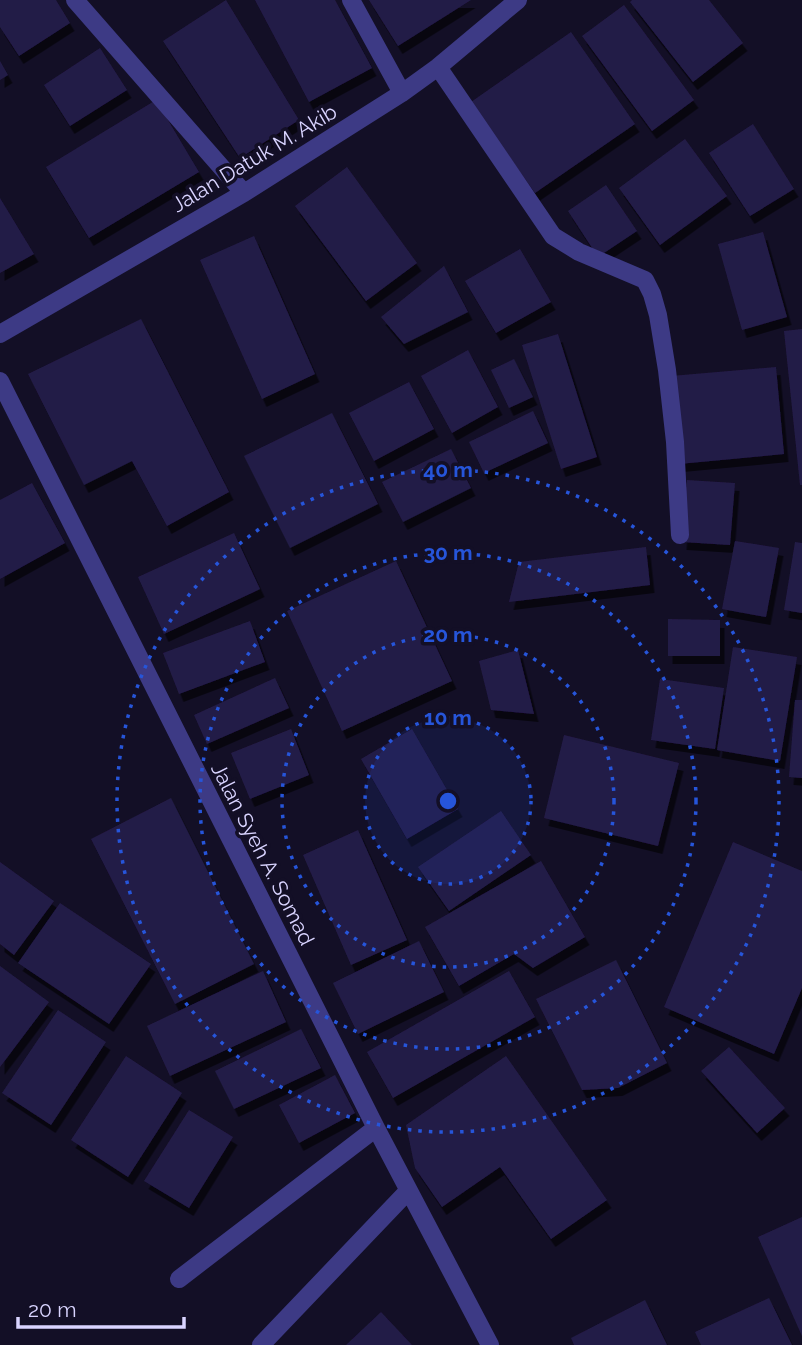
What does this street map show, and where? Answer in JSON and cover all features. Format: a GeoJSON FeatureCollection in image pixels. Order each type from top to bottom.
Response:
{"type":"FeatureCollection","features":[{"type":"Feature","properties":{"kind":"street"},"geometry":{"type":"LineString","coordinates":[[75,0],[244,193]]}},
{"type":"Feature","properties":{"kind":"street"},"geometry":{"type":"LineString","coordinates":[[351,0],[402,93]]}},
{"type":"Feature","properties":{"kind":"street","name":"Jalan Datuk M. Akib"},"geometry":{"type":"LineString","coordinates":[[0,334],[244,193],[402,93],[438,67],[518,0]]}},
{"type":"Feature","properties":{"kind":"street"},"geometry":{"type":"LineString","coordinates":[[438,67],[553,236],[579,252],[645,280],[658,315],[667,370],[675,442],[680,535]]}},
{"type":"Feature","properties":{"kind":"street","name":"Jalan Syeh A. Somad"},"geometry":{"type":"LineString","coordinates":[[0,381],[408,1191],[490,1345]]}},
{"type":"Feature","properties":{"kind":"street"},"geometry":{"type":"LineString","coordinates":[[179,1279],[376,1128]]}},
{"type":"Feature","properties":{"kind":"street"},"geometry":{"type":"LineString","coordinates":[[261,1345],[408,1191]]}},
{"type":"Feature","properties":{"kind":"building"},"geometry":{"type":"Polygon","coordinates":[[[0,0],[56,0],[70,23],[19,56],[0,27],[0,0]]]}},
{"type":"Feature","properties":{"kind":"building"},"geometry":{"type":"Polygon","coordinates":[[[226,0],[299,120],[240,158],[163,41],[226,0]]]}},
{"type":"Feature","properties":{"kind":"building"},"geometry":{"type":"Polygon","coordinates":[[[255,0],[335,0],[372,68],[309,102],[255,0]]]}},
{"type":"Feature","properties":{"kind":"building"},"geometry":{"type":"Polygon","coordinates":[[[369,0],[471,0],[398,46],[369,0]]]}},
{"type":"Feature","properties":{"kind":"building"},"geometry":{"type":"Polygon","coordinates":[[[709,0],[743,43],[693,82],[630,2],[709,0]]]}},
{"type":"Feature","properties":{"kind":"building"},"geometry":{"type":"Polygon","coordinates":[[[624,5],[694,100],[652,131],[582,36],[624,5]]]}},
{"type":"Feature","properties":{"kind":"building"},"geometry":{"type":"Polygon","coordinates":[[[571,32],[635,124],[535,193],[471,102],[571,32]]]}},
{"type":"Feature","properties":{"kind":"building"},"geometry":{"type":"Polygon","coordinates":[[[100,48],[127,90],[70,126],[44,85],[100,48]]]}},
{"type":"Feature","properties":{"kind":"building"},"geometry":{"type":"Polygon","coordinates":[[[0,61],[8,75],[0,80],[0,61]]]}},
{"type":"Feature","properties":{"kind":"building"},"geometry":{"type":"Polygon","coordinates":[[[156,100],[199,172],[89,238],[46,167],[156,100]]]}},
{"type":"Feature","properties":{"kind":"building"},"geometry":{"type":"Polygon","coordinates":[[[753,124],[794,189],[750,216],[709,153],[753,124]]]}},
{"type":"Feature","properties":{"kind":"building"},"geometry":{"type":"Polygon","coordinates":[[[685,139],[727,196],[660,245],[619,188],[685,139]]]}},
{"type":"Feature","properties":{"kind":"building"},"geometry":{"type":"Polygon","coordinates":[[[347,167],[417,263],[366,301],[295,206],[347,167]]]}},
{"type":"Feature","properties":{"kind":"building"},"geometry":{"type":"Polygon","coordinates":[[[606,185],[637,231],[598,257],[568,211],[606,185]]]}},
{"type":"Feature","properties":{"kind":"building"},"geometry":{"type":"Polygon","coordinates":[[[0,198],[34,254],[0,273],[0,198]]]}},
{"type":"Feature","properties":{"kind":"building"},"geometry":{"type":"Polygon","coordinates":[[[763,232],[787,317],[742,330],[718,244],[763,232]]]}},
{"type":"Feature","properties":{"kind":"building"},"geometry":{"type":"Polygon","coordinates":[[[254,236],[315,374],[262,399],[200,260],[254,236]]]}},
{"type":"Feature","properties":{"kind":"building"},"geometry":{"type":"Polygon","coordinates":[[[520,249],[551,302],[496,333],[465,281],[520,249]]]}},
{"type":"Feature","properties":{"kind":"building"},"geometry":{"type":"Polygon","coordinates":[[[444,266],[468,312],[404,344],[381,317],[444,266]]]}},
{"type":"Feature","properties":{"kind":"building"},"geometry":{"type":"Polygon","coordinates":[[[141,319],[229,492],[167,526],[132,461],[84,485],[28,374],[141,319]]]}},
{"type":"Feature","properties":{"kind":"building"},"geometry":{"type":"Polygon","coordinates":[[[802,329],[802,485],[800,485],[784,331],[802,329]]]}},
{"type":"Feature","properties":{"kind":"building"},"geometry":{"type":"Polygon","coordinates":[[[558,334],[597,457],[561,469],[522,345],[558,334]]]}},
{"type":"Feature","properties":{"kind":"building"},"geometry":{"type":"Polygon","coordinates":[[[468,350],[498,407],[452,433],[421,376],[468,350]]]}},
{"type":"Feature","properties":{"kind":"building"},"geometry":{"type":"Polygon","coordinates":[[[514,359],[533,397],[509,408],[491,370],[514,359]]]}},
{"type":"Feature","properties":{"kind":"building"},"geometry":{"type":"Polygon","coordinates":[[[776,367],[784,454],[679,464],[671,376],[776,367]]]}},
{"type":"Feature","properties":{"kind":"building"},"geometry":{"type":"Polygon","coordinates":[[[409,382],[434,429],[374,461],[349,413],[409,382]]]}},
{"type":"Feature","properties":{"kind":"building"},"geometry":{"type":"Polygon","coordinates":[[[533,411],[548,443],[484,473],[469,442],[533,411]]]}},
{"type":"Feature","properties":{"kind":"building"},"geometry":{"type":"Polygon","coordinates":[[[332,413],[378,504],[290,548],[244,456],[332,413]]]}},
{"type":"Feature","properties":{"kind":"building"},"geometry":{"type":"Polygon","coordinates":[[[451,449],[471,488],[403,522],[382,482],[451,449]]]}},
{"type":"Feature","properties":{"kind":"building"},"geometry":{"type":"Polygon","coordinates":[[[687,480],[735,483],[730,545],[682,542],[687,480]]]}},
{"type":"Feature","properties":{"kind":"building"},"geometry":{"type":"Polygon","coordinates":[[[32,483],[65,543],[0,579],[0,500],[32,483]]]}},
{"type":"Feature","properties":{"kind":"building"},"geometry":{"type":"Polygon","coordinates":[[[234,533],[260,589],[164,634],[138,577],[234,533]]]}},
{"type":"Feature","properties":{"kind":"building"},"geometry":{"type":"Polygon","coordinates":[[[735,541],[779,548],[766,617],[722,609],[735,541]]]}},
{"type":"Feature","properties":{"kind":"building"},"geometry":{"type":"Polygon","coordinates":[[[795,542],[802,543],[802,613],[784,610],[795,542]]]}},
{"type":"Feature","properties":{"kind":"building"},"geometry":{"type":"Polygon","coordinates":[[[646,547],[650,585],[509,602],[519,562],[646,547]]]}},
{"type":"Feature","properties":{"kind":"building"},"geometry":{"type":"Polygon","coordinates":[[[396,561],[452,681],[342,731],[287,611],[396,561]]]}},
{"type":"Feature","properties":{"kind":"building"},"geometry":{"type":"Polygon","coordinates":[[[668,619],[720,620],[720,656],[668,656],[668,619]]]}},
{"type":"Feature","properties":{"kind":"building"},"geometry":{"type":"Polygon","coordinates":[[[250,621],[265,662],[179,694],[163,653],[250,621]]]}},
{"type":"Feature","properties":{"kind":"building"},"geometry":{"type":"Polygon","coordinates":[[[733,647],[797,657],[780,761],[717,750],[733,647]]]}},
{"type":"Feature","properties":{"kind":"building"},"geometry":{"type":"Polygon","coordinates":[[[518,650],[534,714],[491,710],[479,661],[518,650]]]}},
{"type":"Feature","properties":{"kind":"building"},"geometry":{"type":"Polygon","coordinates":[[[275,678],[289,708],[207,744],[194,715],[275,678]]]}},
{"type":"Feature","properties":{"kind":"building"},"geometry":{"type":"Polygon","coordinates":[[[660,679],[724,688],[715,749],[651,740],[660,679]]]}},
{"type":"Feature","properties":{"kind":"building"},"geometry":{"type":"Polygon","coordinates":[[[795,700],[802,700],[802,778],[789,777],[795,700]]]}},
{"type":"Feature","properties":{"kind":"building"},"geometry":{"type":"Polygon","coordinates":[[[291,729],[309,775],[250,799],[231,753],[291,729]]]}},
{"type":"Feature","properties":{"kind":"building"},"geometry":{"type":"Polygon","coordinates":[[[412,729],[458,809],[407,839],[361,759],[412,729]]]}},
{"type":"Feature","properties":{"kind":"building"},"geometry":{"type":"Polygon","coordinates":[[[564,735],[679,763],[658,846],[544,818],[564,735]]]}},
{"type":"Feature","properties":{"kind":"building"},"geometry":{"type":"Polygon","coordinates":[[[171,798],[254,964],[175,1004],[91,839],[171,798]]]}},
{"type":"Feature","properties":{"kind":"building"},"geometry":{"type":"Polygon","coordinates":[[[501,811],[531,855],[449,911],[418,867],[501,811]]]}},
{"type":"Feature","properties":{"kind":"building"},"geometry":{"type":"Polygon","coordinates":[[[358,830],[407,940],[351,965],[303,855],[358,830]]]}},
{"type":"Feature","properties":{"kind":"building"},"geometry":{"type":"Polygon","coordinates":[[[733,842],[802,871],[802,988],[774,1054],[664,1007],[733,842]]]}},
{"type":"Feature","properties":{"kind":"building"},"geometry":{"type":"Polygon","coordinates":[[[541,861],[585,937],[533,968],[514,954],[459,986],[425,927],[541,861]]]}},
{"type":"Feature","properties":{"kind":"building"},"geometry":{"type":"Polygon","coordinates":[[[0,862],[54,901],[14,955],[0,944],[0,862]]]}},
{"type":"Feature","properties":{"kind":"building"},"geometry":{"type":"Polygon","coordinates":[[[60,903],[151,964],[109,1024],[18,963],[60,903]]]}},
{"type":"Feature","properties":{"kind":"building"},"geometry":{"type":"Polygon","coordinates":[[[419,941],[444,992],[358,1034],[333,983],[419,941]]]}},
{"type":"Feature","properties":{"kind":"building"},"geometry":{"type":"Polygon","coordinates":[[[616,960],[667,1063],[618,1088],[582,1090],[536,999],[616,960]]]}},
{"type":"Feature","properties":{"kind":"building"},"geometry":{"type":"Polygon","coordinates":[[[0,966],[49,1002],[0,1067],[0,966]]]}},
{"type":"Feature","properties":{"kind":"building"},"geometry":{"type":"Polygon","coordinates":[[[263,971],[286,1022],[170,1076],[147,1026],[263,971]]]}},
{"type":"Feature","properties":{"kind":"building"},"geometry":{"type":"Polygon","coordinates":[[[509,971],[535,1017],[393,1098],[367,1052],[509,971]]]}},
{"type":"Feature","properties":{"kind":"building"},"geometry":{"type":"Polygon","coordinates":[[[58,1010],[106,1042],[51,1125],[2,1093],[58,1010]]]}},
{"type":"Feature","properties":{"kind":"building"},"geometry":{"type":"Polygon","coordinates":[[[301,1029],[321,1068],[234,1109],[215,1071],[301,1029]]]}},
{"type":"Feature","properties":{"kind":"building"},"geometry":{"type":"Polygon","coordinates":[[[729,1047],[785,1108],[757,1133],[701,1071],[729,1047]]]}},
{"type":"Feature","properties":{"kind":"building"},"geometry":{"type":"Polygon","coordinates":[[[126,1056],[182,1093],[128,1177],[71,1140],[126,1056]]]}},
{"type":"Feature","properties":{"kind":"building"},"geometry":{"type":"Polygon","coordinates":[[[506,1056],[607,1200],[551,1239],[500,1167],[442,1207],[415,1168],[406,1125],[506,1056]]]}},
{"type":"Feature","properties":{"kind":"building"},"geometry":{"type":"Polygon","coordinates":[[[335,1075],[355,1113],[299,1143],[279,1105],[335,1075]]]}},
{"type":"Feature","properties":{"kind":"building"},"geometry":{"type":"Polygon","coordinates":[[[189,1110],[233,1137],[189,1208],[144,1181],[189,1110]]]}},
{"type":"Feature","properties":{"kind":"building"},"geometry":{"type":"Polygon","coordinates":[[[802,1217],[802,1336],[758,1237],[802,1217]]]}},
{"type":"Feature","properties":{"kind":"building"},"geometry":{"type":"Polygon","coordinates":[[[769,1298],[792,1345],[701,1345],[695,1332],[769,1298]]]}},
{"type":"Feature","properties":{"kind":"building"},"geometry":{"type":"Polygon","coordinates":[[[645,1300],[667,1345],[574,1345],[571,1338],[645,1300]]]}},
{"type":"Feature","properties":{"kind":"building"},"geometry":{"type":"Polygon","coordinates":[[[381,1312],[412,1345],[346,1345],[381,1312]]]}}]}
